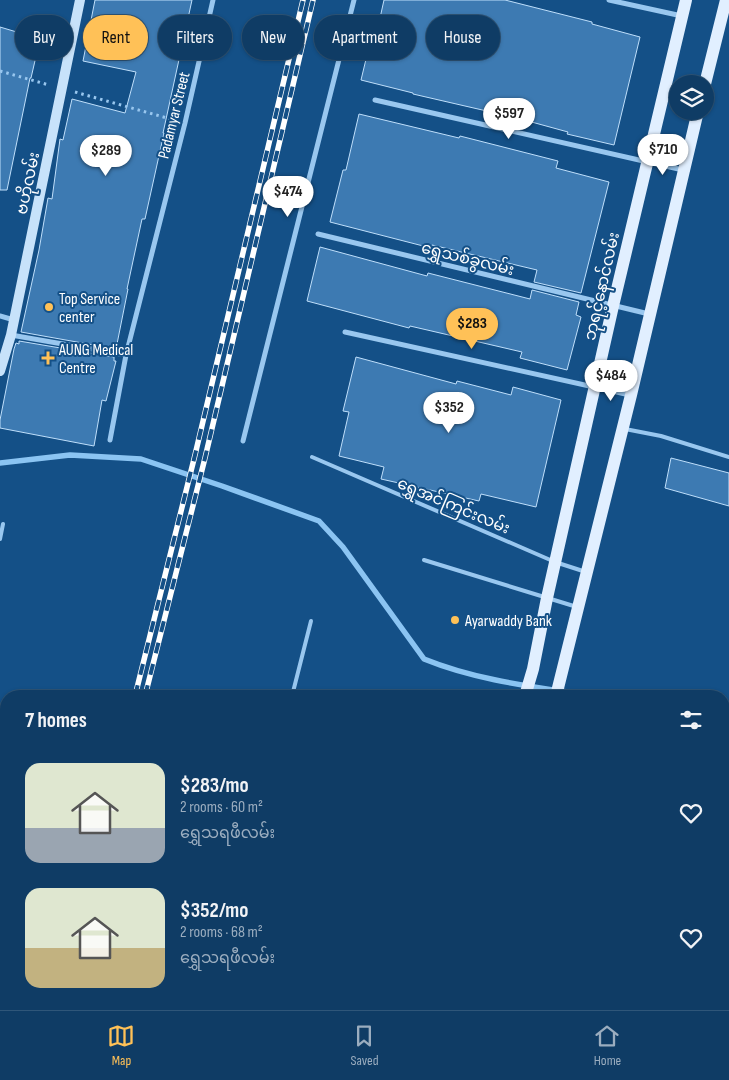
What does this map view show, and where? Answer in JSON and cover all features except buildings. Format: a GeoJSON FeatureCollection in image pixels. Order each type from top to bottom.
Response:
{"type":"FeatureCollection","features":[{"type":"Feature","properties":{"kind":"main road","name":"ဗဟိုလမ်း"},"geometry":{"type":"LineString","coordinates":[[0,371],[11,334],[80,0]]}},
{"type":"Feature","properties":{"kind":"main road","name":"ဘုရင့်နောင်လမ်း"},"geometry":{"type":"LineString","coordinates":[[527,690],[533,669],[594,388],[686,0]]}},
{"type":"Feature","properties":{"kind":"main road"},"geometry":{"type":"LineString","coordinates":[[707,75],[726,0]]}},
{"type":"Feature","properties":{"kind":"main road"},"geometry":{"type":"LineString","coordinates":[[558,690],[631,396],[696,120]]}},
{"type":"Feature","properties":{"kind":"street","name":"Padamyar Street"},"geometry":{"type":"LineString","coordinates":[[110,440],[126,354],[185,123],[213,0]]}},
{"type":"Feature","properties":{"kind":"street"},"geometry":{"type":"LineString","coordinates":[[243,441],[354,0]]}},
{"type":"Feature","properties":{"kind":"street"},"geometry":{"type":"LineString","coordinates":[[609,0],[682,16]]}},
{"type":"Feature","properties":{"kind":"street"},"geometry":{"type":"LineString","coordinates":[[375,100],[683,170]]}},
{"type":"Feature","properties":{"kind":"street","name":"ရွှေသစ်ခွလမ်း"},"geometry":{"type":"LineString","coordinates":[[318,234],[649,314]]}},
{"type":"Feature","properties":{"kind":"street"},"geometry":{"type":"LineString","coordinates":[[0,316],[14,320]]}},
{"type":"Feature","properties":{"kind":"street"},"geometry":{"type":"LineString","coordinates":[[344,332],[631,396]]}},
{"type":"Feature","properties":{"kind":"street"},"geometry":{"type":"LineString","coordinates":[[11,334],[126,354]]}},
{"type":"Feature","properties":{"kind":"lane"},"geometry":{"type":"LineString","coordinates":[[623,428],[661,436],[729,457]]}},
{"type":"Feature","properties":{"kind":"lane","name":"ရွှေအင်ကြင်းလမ်း"},"geometry":{"type":"LineString","coordinates":[[312,457],[555,562],[588,572]]}},
{"type":"Feature","properties":{"kind":"lane"},"geometry":{"type":"LineString","coordinates":[[0,539],[3,524]]}},
{"type":"Feature","properties":{"kind":"lane"},"geometry":{"type":"LineString","coordinates":[[424,560],[579,607]]}},
{"type":"Feature","properties":{"kind":"lane"},"geometry":{"type":"LineString","coordinates":[[294,690],[311,621]]}},
{"type":"Feature","properties":{"kind":"path"},"geometry":{"type":"LineString","coordinates":[[0,71],[185,123]]}},
{"type":"Feature","properties":{"kind":"waterway"},"geometry":{"type":"LineString","coordinates":[[0,463],[70,455],[141,459],[319,521],[343,547],[424,659],[444,667],[486,678],[555,690]]}},
{"type":"Feature","properties":{"kind":"railway"},"geometry":{"type":"LineString","coordinates":[[136,690],[195,455],[303,0]]}},
{"type":"Feature","properties":{"kind":"railway"},"geometry":{"type":"LineString","coordinates":[[147,690],[205,458],[313,0]]}},
{"type":"Feature","properties":{"kind":"place","name":"Top Service center"},"geometry":{"type":"Point","coordinates":[49,307]}},
{"type":"Feature","properties":{"kind":"place","name":"AUNG Medical Centre"},"geometry":{"type":"Point","coordinates":[48,358]}},
{"type":"Feature","properties":{"kind":"place","name":"Ayarwaddy Bank"},"geometry":{"type":"Point","coordinates":[455,620]}}]}
